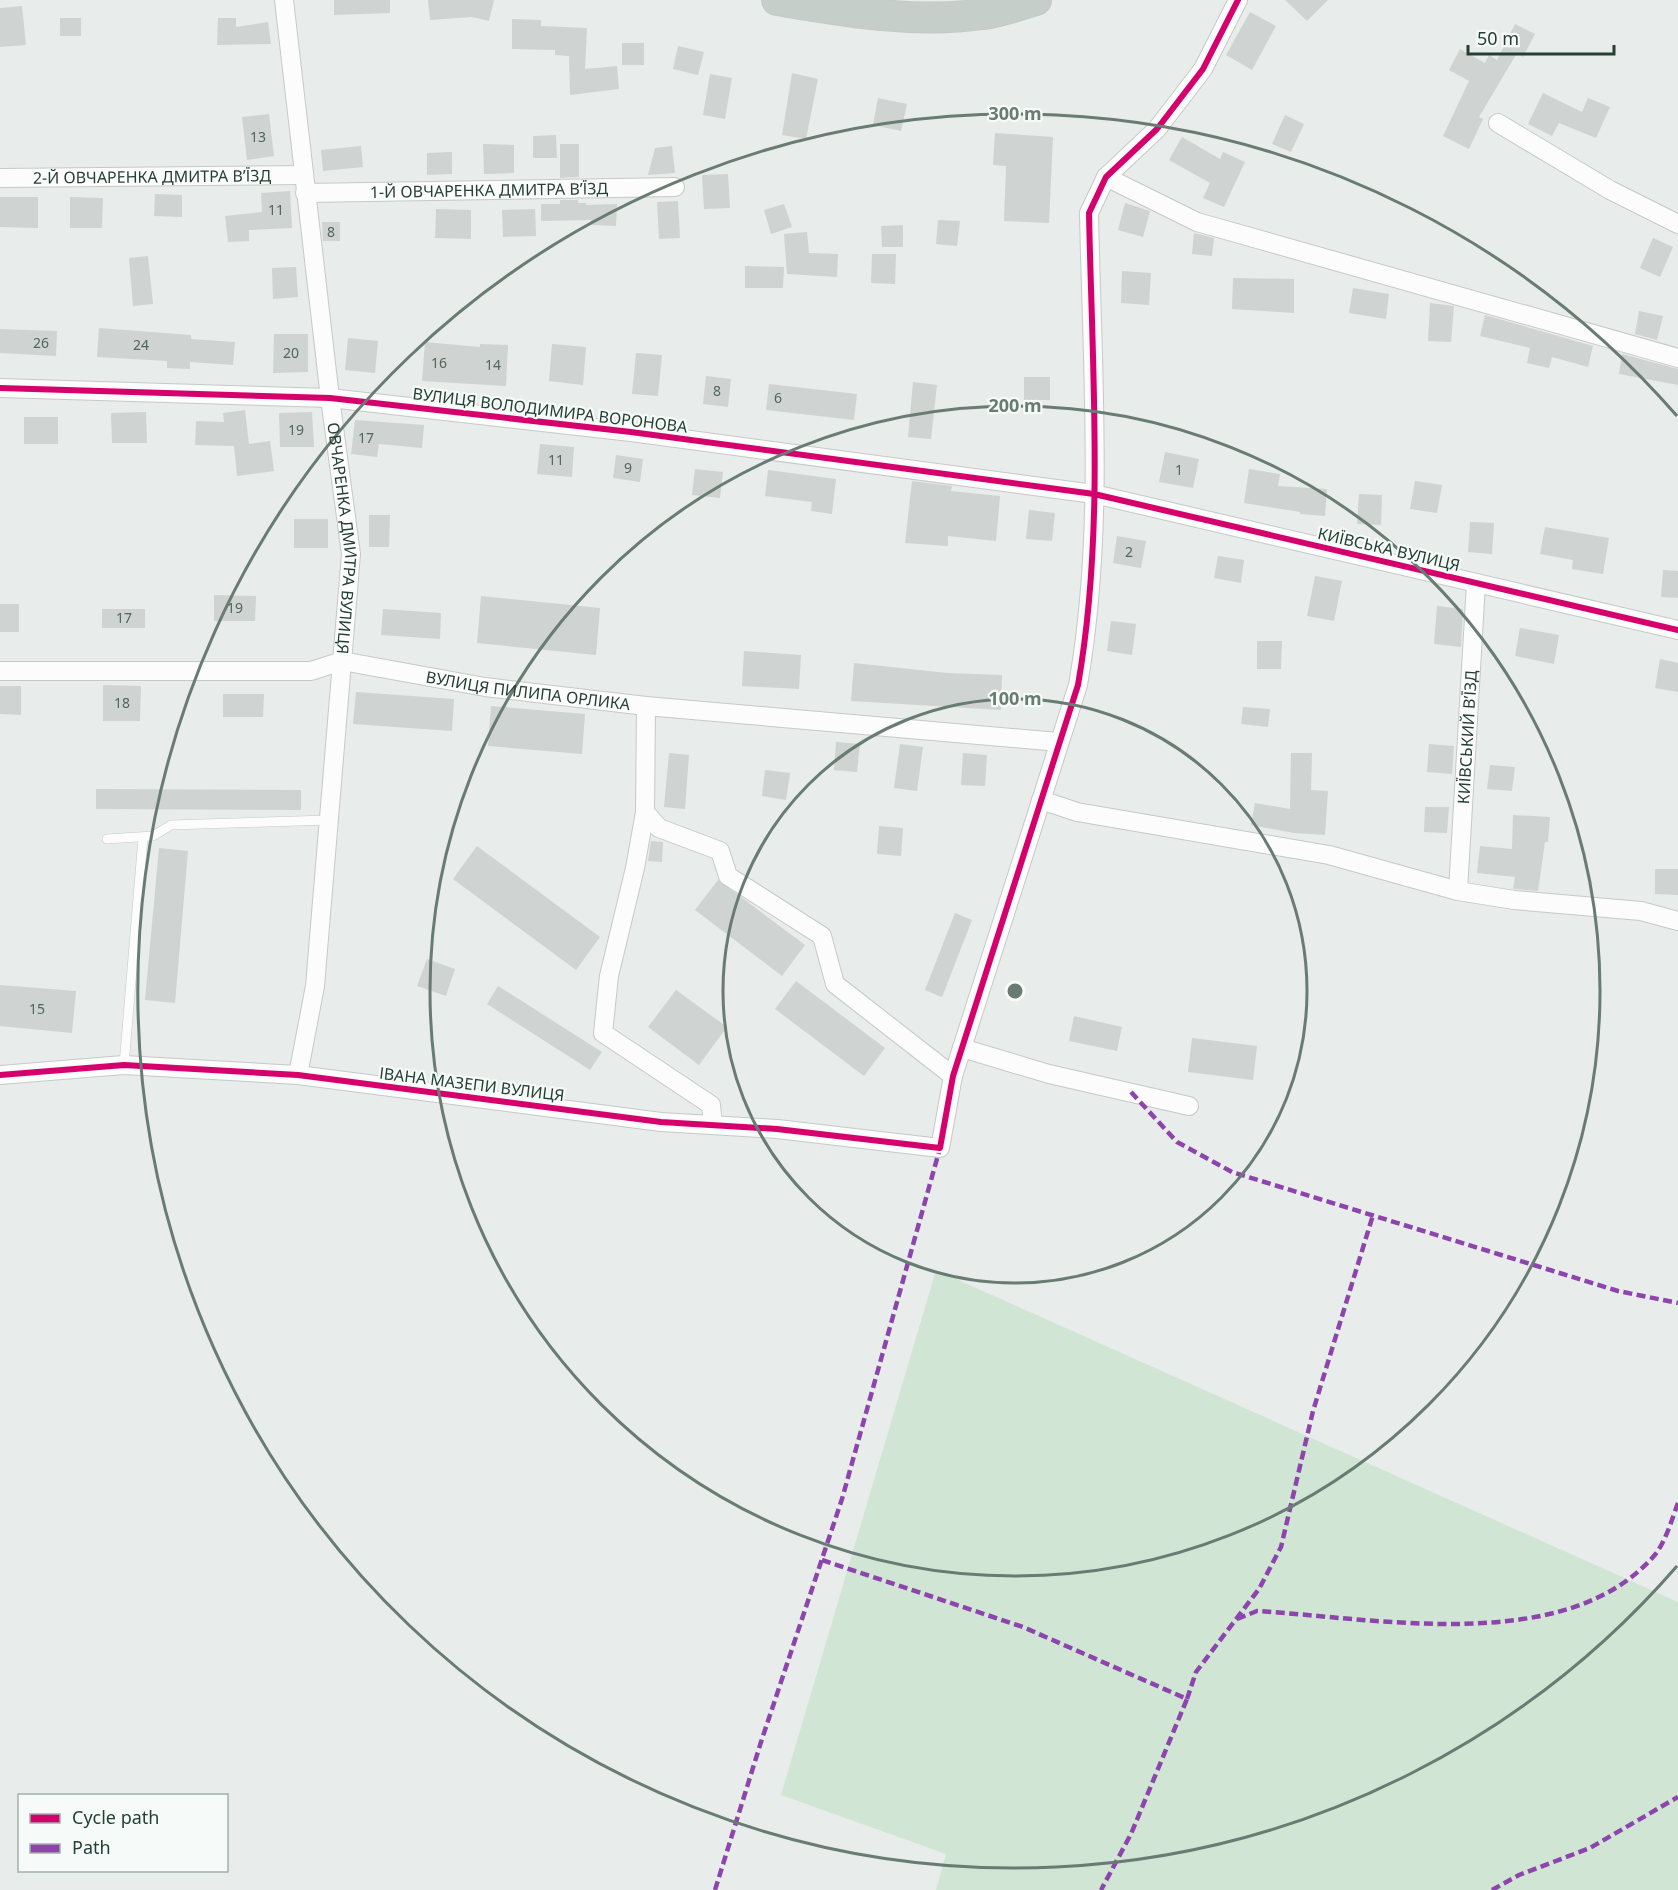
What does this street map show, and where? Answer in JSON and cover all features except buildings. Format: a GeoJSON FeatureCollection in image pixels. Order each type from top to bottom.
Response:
{"type":"FeatureCollection","features":[{"type":"Feature","properties":{"kind":"highway"},"geometry":{"type":"LineString","coordinates":[[777,0],[834,9],[941,18],[984,14],[1036,0]]}},
{"type":"Feature","properties":{"kind":"street","name":"ОВЧАРЕНКА ДМИТРА ВУЛИЦЯ"},"geometry":{"type":"LineString","coordinates":[[284,0],[330,398],[351,554],[315,986],[298,1076]]}},
{"type":"Feature","properties":{"kind":"street"},"geometry":{"type":"LineString","coordinates":[[645,812],[659,828],[720,851],[728,876],[822,936],[835,984],[953,1076],[1078,685],[1089,624],[1094,494],[1089,213],[1106,177],[1157,129],[1203,69],[1238,0]]}},
{"type":"Feature","properties":{"kind":"street"},"geometry":{"type":"LineString","coordinates":[[1498,123],[1610,190],[1678,224]]}},
{"type":"Feature","properties":{"kind":"street"},"geometry":{"type":"LineString","coordinates":[[1106,177],[1197,222],[1678,358]]}},
{"type":"Feature","properties":{"kind":"street","name":"2-Й ОВЧАРЕНКА ДМИТРА В’ЇЗД"},"geometry":{"type":"LineString","coordinates":[[0,178],[305,184]]}},
{"type":"Feature","properties":{"kind":"street","name":"1-Й ОВЧАРЕНКА ДМИТРА В’ЇЗД"},"geometry":{"type":"LineString","coordinates":[[305,184],[675,187]]}},
{"type":"Feature","properties":{"kind":"street","name":"ВУЛИЦЯ ВОЛОДИМИРА ВОРОНОВА"},"geometry":{"type":"LineString","coordinates":[[0,388],[330,398],[631,432],[1094,494]]}},
{"type":"Feature","properties":{"kind":"street","name":"КИЇВСЬКА ВУЛИЦЯ"},"geometry":{"type":"LineString","coordinates":[[1094,494],[1678,630]]}},
{"type":"Feature","properties":{"kind":"street","name":"КИЇВСЬКИЙ В’ЇЗД"},"geometry":{"type":"LineString","coordinates":[[1458,891],[1476,583]]}},
{"type":"Feature","properties":{"kind":"street","name":"ВУЛИЦЯ ПИЛИПА ОРЛИКА"},"geometry":{"type":"LineString","coordinates":[[0,671],[310,671],[342,661],[485,687],[646,706],[1059,742]]}},
{"type":"Feature","properties":{"kind":"street"},"geometry":{"type":"LineString","coordinates":[[646,706],[645,812],[635,868],[609,976],[603,1033],[711,1105],[712,1125]]}},
{"type":"Feature","properties":{"kind":"street"},"geometry":{"type":"LineString","coordinates":[[1041,800],[1077,812],[1329,855],[1458,891],[1514,900],[1641,911],[1678,921]]}},
{"type":"Feature","properties":{"kind":"street"},"geometry":{"type":"LineString","coordinates":[[962,1048],[1049,1074],[1189,1106]]}},
{"type":"Feature","properties":{"kind":"street","name":"ІВАНА МАЗЕПИ ВУЛИЦЯ"},"geometry":{"type":"LineString","coordinates":[[0,1075],[124,1065],[298,1076],[661,1122],[777,1129],[940,1148],[953,1076]]}},
{"type":"Feature","properties":{"kind":"lane"},"geometry":{"type":"LineString","coordinates":[[106,839],[153,836],[171,825],[329,820]]}},
{"type":"Feature","properties":{"kind":"lane"},"geometry":{"type":"LineString","coordinates":[[124,1065],[143,838]]}},
{"type":"Feature","properties":{"kind":"green space"},"geometry":{"type":"Polygon","coordinates":[[[936,1270],[1678,1602],[1678,1890],[936,1890],[946,1854],[781,1795],[936,1270]]]}},
{"type":"Feature","properties":{"kind":"marked path"},"geometry":{"type":"LineString","coordinates":[[1131,1092],[1177,1142],[1232,1172],[1618,1291],[1678,1303]]}},
{"type":"Feature","properties":{"kind":"marked path"},"geometry":{"type":"LineString","coordinates":[[715,1890],[761,1742],[842,1499],[940,1148]]}},
{"type":"Feature","properties":{"kind":"marked path"},"geometry":{"type":"LineString","coordinates":[[1187,1699],[1196,1672],[1259,1589],[1281,1547],[1313,1411],[1373,1215]]}},
{"type":"Feature","properties":{"kind":"marked path"},"geometry":{"type":"LineString","coordinates":[[1237,1619],[1257,1611],[1411,1623],[1466,1624],[1520,1619],[1571,1608],[1616,1588],[1653,1557],[1665,1538],[1678,1503]]}},
{"type":"Feature","properties":{"kind":"marked path"},"geometry":{"type":"LineString","coordinates":[[822,1560],[1023,1627],[1187,1699],[1131,1834],[1101,1890]]}},
{"type":"Feature","properties":{"kind":"marked path"},"geometry":{"type":"LineString","coordinates":[[1492,1890],[1519,1875],[1590,1848],[1678,1797]]}},
{"type":"Feature","properties":{"kind":"cycle path"},"geometry":{"type":"LineString","coordinates":[[0,1075],[124,1065],[298,1075],[661,1122],[777,1129],[940,1148],[953,1076],[1078,685],[1092,568],[1094,509],[1095,450],[1089,213],[1106,177],[1157,129],[1203,69],[1238,0]]}},
{"type":"Feature","properties":{"kind":"cycle path"},"geometry":{"type":"LineString","coordinates":[[0,388],[330,398],[631,432],[1094,494],[1678,630]]}}]}
